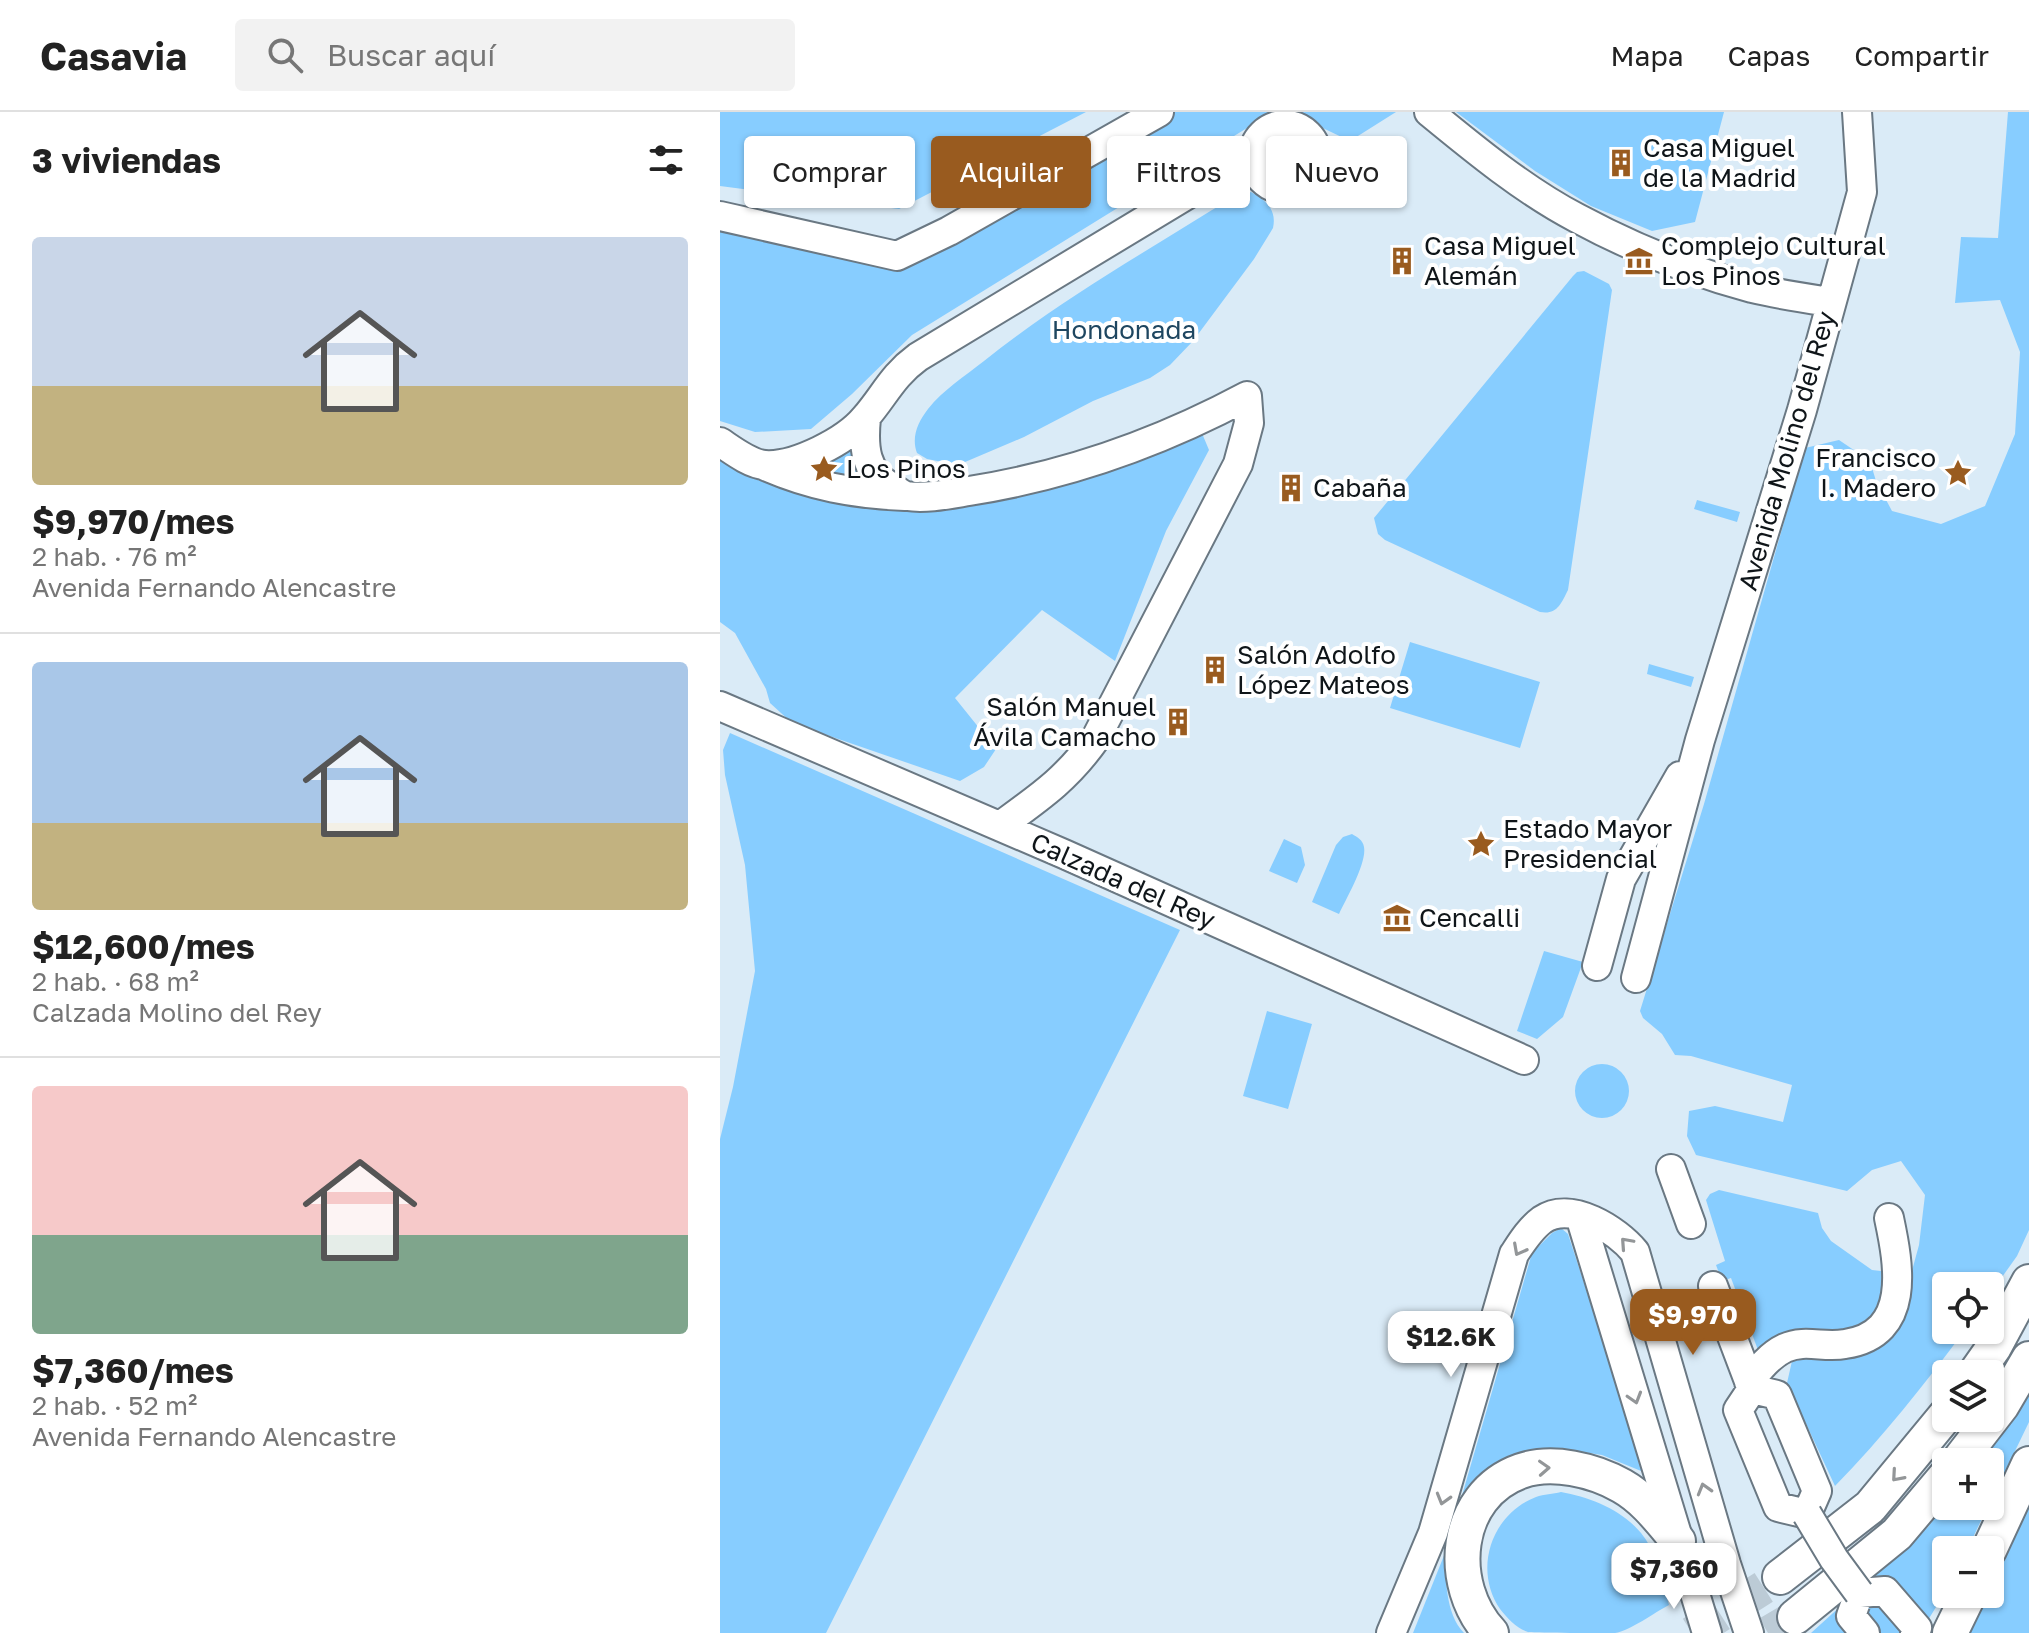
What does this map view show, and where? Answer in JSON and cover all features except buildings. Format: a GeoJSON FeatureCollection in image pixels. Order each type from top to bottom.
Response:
{"type":"FeatureCollection","features":[{"type":"Feature","properties":{"kind":"main road"},"geometry":{"type":"LineString","coordinates":[[1985,1360],[2029,1282]]}},
{"type":"Feature","properties":{"kind":"main road"},"geometry":{"type":"LineString","coordinates":[[1969,1448],[2002,1405],[2029,1359]]}},
{"type":"Feature","properties":{"kind":"main road"},"geometry":{"type":"LineString","coordinates":[[1780,1577],[1870,1507],[1932,1432]]}},
{"type":"Feature","properties":{"kind":"main road"},"geometry":{"type":"LineString","coordinates":[[1996,1536],[2029,1464]]}},
{"type":"Feature","properties":{"kind":"main road"},"geometry":{"type":"LineString","coordinates":[[1491,1633],[1472,1607],[1465,1590],[1461,1554],[1471,1518],[1481,1502],[1493,1488],[1522,1471],[1545,1467],[1570,1468],[1608,1479],[1624,1487],[1651,1509],[1678,1541]]}},
{"type":"Feature","properties":{"kind":"main road"},"geometry":{"type":"LineString","coordinates":[[1795,1617],[1897,1534],[1932,1493]]}},
{"type":"Feature","properties":{"kind":"main road"},"geometry":{"type":"LineString","coordinates":[[1950,1633],[1962,1608]]}},
{"type":"Feature","properties":{"kind":"street"},"geometry":{"type":"LineString","coordinates":[[720,216],[897,256],[949,231],[1159,112]]}},
{"type":"Feature","properties":{"kind":"street"},"geometry":{"type":"LineString","coordinates":[[1429,112],[1498,166],[1576,218],[1665,259],[1752,288],[1830,302]]}},
{"type":"Feature","properties":{"kind":"street","name":"Avenida Molino del Rey"},"geometry":{"type":"LineString","coordinates":[[1636,978],[1700,740],[1802,410],[1862,192],[1857,112]]}},
{"type":"Feature","properties":{"kind":"street"},"geometry":{"type":"LineString","coordinates":[[762,465],[785,462],[834,442],[866,418],[888,385],[918,357],[1203,185],[1222,168],[1235,162],[1253,161]]}},
{"type":"Feature","properties":{"kind":"street"},"geometry":{"type":"LineString","coordinates":[[720,442],[762,465],[811,484],[841,491],[905,496],[948,494],[1002,486],[1077,467],[1151,440],[1247,396],[1249,423],[1238,464],[1096,738],[1076,766],[1057,784],[1000,826]]}},
{"type":"Feature","properties":{"kind":"street"},"geometry":{"type":"LineString","coordinates":[[866,418],[865,452],[871,470],[884,483],[905,496]]}},
{"type":"Feature","properties":{"kind":"street","name":"Calzada del Rey"},"geometry":{"type":"LineString","coordinates":[[720,706],[1000,826],[1524,1060]]}},
{"type":"Feature","properties":{"kind":"street","name":"Avenida Molino del Rey"},"geometry":{"type":"LineString","coordinates":[[1597,966],[1621,879],[1700,740]]}},
{"type":"Feature","properties":{"kind":"street"},"geometry":{"type":"LineString","coordinates":[[1671,1169],[1691,1224]]}},
{"type":"Feature","properties":{"kind":"street"},"geometry":{"type":"LineString","coordinates":[[1391,1633],[1433,1533],[1514,1254],[1526,1236],[1544,1219],[1560,1214],[1580,1216],[1611,1229],[1623,1237],[1635,1252],[1749,1633]]}},
{"type":"Feature","properties":{"kind":"street"},"geometry":{"type":"LineString","coordinates":[[1580,1216],[1707,1633]]}},
{"type":"Feature","properties":{"kind":"street"},"geometry":{"type":"LineString","coordinates":[[1859,1593],[1807,1514],[1778,1507],[1738,1410],[1751,1385],[1773,1355],[1812,1342],[1845,1345],[1878,1330],[1889,1318],[1895,1303],[1898,1261],[1889,1218]]}},
{"type":"Feature","properties":{"kind":"street"},"geometry":{"type":"LineString","coordinates":[[1713,1286],[1751,1385],[1777,1395],[1817,1491],[1807,1514]]}},
{"type":"Feature","properties":{"kind":"street"},"geometry":{"type":"LineString","coordinates":[[1859,1593],[1885,1591],[1917,1628],[1915,1633]]}},
{"type":"Feature","properties":{"kind":"street"},"geometry":{"type":"LineString","coordinates":[[1859,1593],[1851,1616],[1865,1633]]}},
{"type":"Feature","properties":{"kind":"green space"},"geometry":{"type":"Polygon","coordinates":[[[720,112],[1086,112],[1040,136],[931,136],[931,192],[915,201],[915,136],[744,136],[744,189],[720,186],[720,112]]]}},
{"type":"Feature","properties":{"kind":"green space"},"geometry":{"type":"Polygon","coordinates":[[[1168,112],[1289,112],[1234,136],[1124,136],[1168,112]]]}},
{"type":"Feature","properties":{"kind":"green space"},"geometry":{"type":"Polygon","coordinates":[[[1289,112],[1396,112],[1358,136],[1339,136],[1289,112]]]}},
{"type":"Feature","properties":{"kind":"green space"},"geometry":{"type":"Polygon","coordinates":[[[1456,112],[1724,112],[1695,222],[1652,231],[1591,206],[1535,171],[1456,112]]]}},
{"type":"Feature","properties":{"kind":"green space"},"geometry":{"type":"Polygon","coordinates":[[[2008,112],[2029,112],[2029,1230],[2004,1274],[1932,1272],[1932,1344],[1954,1344],[1942,1360],[1932,1360],[1932,1374],[1835,1486],[1787,1383],[1792,1361],[1869,1350],[1898,1322],[1919,1245],[1925,1195],[1901,1161],[1872,1170],[1847,1191],[1696,1155],[1687,1136],[1689,1111],[1715,1106],[1783,1122],[1792,1085],[1691,1056],[1675,1055],[1662,1034],[1643,1018],[1640,1011],[1704,804],[1805,448],[1839,440],[1870,461],[1876,481],[1892,511],[1941,524],[1985,506],[2015,434],[2020,352],[2000,300],[1955,303],[1961,237],[1998,238],[2008,112]]]}},
{"type":"Feature","properties":{"kind":"green space"},"geometry":{"type":"Polygon","coordinates":[[[1107,145],[1107,208],[1118,208],[912,335],[811,429],[755,432],[720,421],[720,221],[893,262],[992,208],[1091,208],[1091,154],[1107,145]]]}},
{"type":"Feature","properties":{"kind":"green space","name":"Hondonada"},"geometry":{"type":"Polygon","coordinates":[[[1250,192],[1270,208],[1273,228],[1254,259],[1193,341],[1170,365],[1150,378],[1093,401],[1024,437],[958,465],[927,459],[917,453],[915,435],[921,419],[954,384],[1039,320],[1212,210],[1250,208],[1250,192]]]}},
{"type":"Feature","properties":{"kind":"green space"},"geometry":{"type":"Polygon","coordinates":[[[1584,271],[1609,284],[1612,290],[1568,590],[1554,610],[1540,612],[1385,540],[1378,534],[1374,518],[1573,276],[1584,271]]]}},
{"type":"Feature","properties":{"kind":"green space"},"geometry":{"type":"Polygon","coordinates":[[[1201,431],[1209,450],[1166,531],[1115,661],[1042,610],[955,698],[996,749],[984,767],[960,781],[792,723],[770,703],[766,689],[735,633],[720,622],[720,452],[769,481],[821,500],[984,502],[1089,478],[1201,431]]]}},
{"type":"Feature","properties":{"kind":"green space"},"geometry":{"type":"Polygon","coordinates":[[[850,448],[855,452],[860,482],[815,473],[814,468],[850,448]]]}},
{"type":"Feature","properties":{"kind":"green space"},"geometry":{"type":"Polygon","coordinates":[[[1697,500],[1740,512],[1737,522],[1694,509],[1697,500]]]}},
{"type":"Feature","properties":{"kind":"green space"},"geometry":{"type":"Polygon","coordinates":[[[1410,642],[1540,682],[1520,748],[1390,708],[1410,642]]]}},
{"type":"Feature","properties":{"kind":"green space"},"geometry":{"type":"Polygon","coordinates":[[[1649,664],[1694,677],[1691,687],[1647,674],[1649,664]]]}},
{"type":"Feature","properties":{"kind":"green space"},"geometry":{"type":"Polygon","coordinates":[[[730,733],[1180,930],[826,1633],[720,1633],[720,1139],[755,971],[745,865],[725,775],[723,750],[730,733]]]}},
{"type":"Feature","properties":{"kind":"green space"},"geometry":{"type":"Polygon","coordinates":[[[1352,834],[1362,842],[1364,854],[1339,914],[1312,902],[1336,845],[1343,837],[1352,834]]]}},
{"type":"Feature","properties":{"kind":"green space"},"geometry":{"type":"Polygon","coordinates":[[[1284,839],[1301,847],[1305,865],[1297,883],[1269,871],[1284,839]]]}},
{"type":"Feature","properties":{"kind":"green space"},"geometry":{"type":"Polygon","coordinates":[[[1544,951],[1583,962],[1563,1017],[1537,1039],[1517,1031],[1544,951]]]}},
{"type":"Feature","properties":{"kind":"green space"},"geometry":{"type":"Polygon","coordinates":[[[1267,1011],[1312,1024],[1288,1109],[1243,1096],[1267,1011]]]}},
{"type":"Feature","properties":{"kind":"green space"},"geometry":{"type":"Polygon","coordinates":[[[1602,1064],[1621,1072],[1629,1091],[1621,1110],[1602,1118],[1583,1110],[1575,1091],[1583,1072],[1602,1064]]]}},
{"type":"Feature","properties":{"kind":"green space"},"geometry":{"type":"Polygon","coordinates":[[[1719,1190],[1818,1213],[1822,1228],[1831,1241],[1872,1270],[1891,1267],[1879,1319],[1761,1358],[1731,1278],[1722,1281],[1716,1265],[1725,1261],[1706,1200],[1719,1190]]]}},
{"type":"Feature","properties":{"kind":"green space"},"geometry":{"type":"Polygon","coordinates":[[[1561,1228],[1568,1234],[1646,1473],[1602,1455],[1557,1448],[1520,1452],[1490,1472],[1461,1499],[1532,1253],[1561,1228]]]}},
{"type":"Feature","properties":{"kind":"green space"},"geometry":{"type":"Polygon","coordinates":[[[2029,1385],[2029,1422],[2004,1474],[2004,1448],[1984,1448],[1995,1432],[2004,1432],[2004,1420],[2029,1385]]]}},
{"type":"Feature","properties":{"kind":"green space"},"geometry":{"type":"Polygon","coordinates":[[[2029,1489],[2029,1633],[1964,1633],[1976,1608],[2004,1608],[2004,1544],[2029,1489]]]}},
{"type":"Feature","properties":{"kind":"green space"},"geometry":{"type":"Polygon","coordinates":[[[1561,1492],[1601,1504],[1636,1528],[1655,1557],[1669,1605],[1615,1633],[1528,1632],[1509,1620],[1492,1594],[1488,1577],[1491,1545],[1508,1516],[1520,1505],[1539,1496],[1561,1492]]]}},
{"type":"Feature","properties":{"kind":"green space"},"geometry":{"type":"Polygon","coordinates":[[[1933,1520],[1981,1520],[1974,1536],[1932,1536],[1932,1608],[1935,1608],[1928,1620],[1909,1633],[1811,1633],[1933,1520]]]}},
{"type":"Feature","properties":{"kind":"green space"},"geometry":{"type":"Polygon","coordinates":[[[1445,1553],[1450,1606],[1464,1633],[1413,1633],[1445,1553]]]}},
{"type":"Feature","properties":{"kind":"tunnel"},"geometry":{"type":"LineString","coordinates":[[1692,1633],[1780,1577]]}},
{"type":"Feature","properties":{"kind":"tunnel"},"geometry":{"type":"LineString","coordinates":[[1768,1633],[1795,1617]]}},
{"type":"Feature","properties":{"kind":"place","name":"Casa Miguel de la Madrid"},"geometry":{"type":"Point","coordinates":[1621,163]}},
{"type":"Feature","properties":{"kind":"place","name":"Casa Miguel Alemán"},"geometry":{"type":"Point","coordinates":[1402,261]}},
{"type":"Feature","properties":{"kind":"place","name":"Complejo Cultural Los Pinos"},"geometry":{"type":"Point","coordinates":[1639,261]}},
{"type":"Feature","properties":{"kind":"place","name":"Los Pinos"},"geometry":{"type":"Point","coordinates":[824,469]}},
{"type":"Feature","properties":{"kind":"place","name":"Francisco I. Madero"},"geometry":{"type":"Point","coordinates":[1958,473]}},
{"type":"Feature","properties":{"kind":"place","name":"Cabaña"},"geometry":{"type":"Point","coordinates":[1291,488]}},
{"type":"Feature","properties":{"kind":"place","name":"Salón Adolfo López Mateos"},"geometry":{"type":"Point","coordinates":[1215,670]}},
{"type":"Feature","properties":{"kind":"place","name":"Salón Manuel Ávila Camacho"},"geometry":{"type":"Point","coordinates":[1178,722]}},
{"type":"Feature","properties":{"kind":"place","name":"Estado Mayor Presidencial"},"geometry":{"type":"Point","coordinates":[1481,844]}},
{"type":"Feature","properties":{"kind":"place","name":"Cencalli"},"geometry":{"type":"Point","coordinates":[1397,918]}}]}
